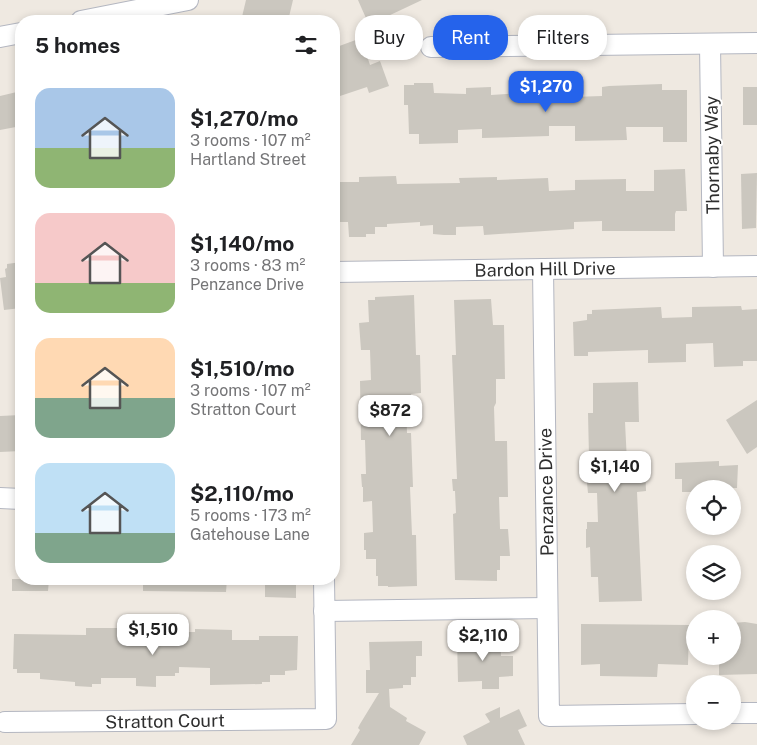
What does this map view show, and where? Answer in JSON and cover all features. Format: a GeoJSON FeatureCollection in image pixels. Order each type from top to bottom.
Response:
{"type":"FeatureCollection","features":[{"type":"Feature","properties":{"kind":"street"},"geometry":{"type":"LineString","coordinates":[[112,15],[188,0]]}},
{"type":"Feature","properties":{"kind":"street"},"geometry":{"type":"LineString","coordinates":[[0,37],[15,34]]}},
{"type":"Feature","properties":{"kind":"street"},"geometry":{"type":"LineString","coordinates":[[431,48],[757,43]]}},
{"type":"Feature","properties":{"kind":"street","name":"Thornaby Way"},"geometry":{"type":"LineString","coordinates":[[710,44],[714,267]]}},
{"type":"Feature","properties":{"kind":"street","name":"Bardon Hill Drive"},"geometry":{"type":"LineString","coordinates":[[340,272],[757,266]]}},
{"type":"Feature","properties":{"kind":"street","name":"Penzance Drive"},"geometry":{"type":"LineString","coordinates":[[543,269],[549,716],[686,714]]}},
{"type":"Feature","properties":{"kind":"street"},"geometry":{"type":"LineString","coordinates":[[0,498],[15,498]]}},
{"type":"Feature","properties":{"kind":"street"},"geometry":{"type":"LineString","coordinates":[[324,585],[324,611],[547,608]]}},
{"type":"Feature","properties":{"kind":"street","name":"Stratton Court"},"geometry":{"type":"LineString","coordinates":[[5,722],[326,718],[324,611]]}},
{"type":"Feature","properties":{"kind":"street"},"geometry":{"type":"LineString","coordinates":[[741,713],[757,713]]}},
{"type":"Feature","properties":{"kind":"building"},"geometry":{"type":"Polygon","coordinates":[[[246,0],[293,0],[289,15],[242,15],[246,0]]]}},
{"type":"Feature","properties":{"kind":"building"},"geometry":{"type":"Polygon","coordinates":[[[358,0],[422,0],[390,15],[365,15],[358,0]]]}},
{"type":"Feature","properties":{"kind":"building"},"geometry":{"type":"Polygon","coordinates":[[[355,40],[355,60],[368,60],[370,65],[380,61],[389,86],[369,93],[367,87],[340,96],[340,46],[355,40]]]}},
{"type":"Feature","properties":{"kind":"building"},"geometry":{"type":"Polygon","coordinates":[[[414,83],[433,83],[434,93],[466,94],[466,88],[491,87],[491,95],[521,93],[521,90],[550,90],[551,88],[572,87],[572,97],[602,96],[602,87],[662,84],[662,90],[687,90],[687,142],[663,142],[663,127],[626,127],[627,140],[575,141],[575,126],[549,126],[549,136],[482,138],[482,129],[458,130],[458,143],[419,144],[419,134],[409,134],[408,105],[404,105],[404,85],[414,85],[414,83]]]}},
{"type":"Feature","properties":{"kind":"building"},"geometry":{"type":"Polygon","coordinates":[[[743,87],[757,87],[757,125],[743,125],[743,87]]]}},
{"type":"Feature","properties":{"kind":"building"},"geometry":{"type":"Polygon","coordinates":[[[15,92],[15,127],[0,130],[0,96],[15,92]]]}},
{"type":"Feature","properties":{"kind":"building"},"geometry":{"type":"Polygon","coordinates":[[[685,169],[687,211],[676,211],[675,231],[602,231],[602,221],[574,222],[574,229],[484,235],[483,226],[456,227],[456,235],[444,235],[433,234],[433,225],[420,226],[420,222],[387,224],[387,227],[375,227],[375,234],[366,234],[366,237],[349,237],[348,222],[340,222],[340,182],[359,182],[359,177],[396,176],[397,184],[460,183],[459,178],[497,177],[497,180],[548,178],[549,191],[575,190],[575,180],[626,179],[626,191],[654,191],[654,170],[685,169]]]}},
{"type":"Feature","properties":{"kind":"building"},"geometry":{"type":"Polygon","coordinates":[[[757,173],[756,228],[742,229],[741,174],[757,173]]]}},
{"type":"Feature","properties":{"kind":"building"},"geometry":{"type":"Polygon","coordinates":[[[15,263],[15,309],[4,310],[0,278],[6,277],[5,269],[7,264],[15,263]]]}},
{"type":"Feature","properties":{"kind":"building"},"geometry":{"type":"Polygon","coordinates":[[[414,295],[416,355],[420,355],[421,393],[411,394],[412,405],[406,405],[407,433],[411,433],[413,487],[410,487],[412,535],[416,535],[417,586],[378,586],[376,559],[366,559],[366,550],[364,550],[364,533],[373,532],[372,501],[363,502],[361,474],[366,474],[365,440],[361,440],[360,381],[371,380],[370,350],[361,350],[359,323],[369,322],[368,300],[375,300],[375,297],[414,295]]]}},
{"type":"Feature","properties":{"kind":"building"},"geometry":{"type":"Polygon","coordinates":[[[491,299],[493,325],[504,325],[505,379],[496,379],[496,403],[494,407],[495,441],[507,441],[508,497],[499,497],[500,529],[508,529],[510,556],[500,556],[500,570],[497,570],[497,581],[455,580],[453,514],[456,513],[455,491],[453,491],[452,479],[457,479],[452,355],[456,355],[454,300],[491,299]]]}},
{"type":"Feature","properties":{"kind":"building"},"geometry":{"type":"Polygon","coordinates":[[[741,306],[742,310],[757,309],[757,361],[743,361],[743,366],[714,367],[713,343],[686,344],[686,362],[648,363],[648,350],[588,352],[588,356],[574,356],[573,322],[587,320],[587,314],[592,314],[592,310],[661,307],[662,318],[692,317],[692,307],[741,306]]]}},
{"type":"Feature","properties":{"kind":"building"},"geometry":{"type":"Polygon","coordinates":[[[638,382],[639,422],[625,422],[627,462],[645,462],[646,491],[637,492],[642,601],[599,602],[598,577],[591,577],[590,547],[586,548],[587,522],[598,522],[597,493],[588,493],[586,457],[589,457],[588,413],[593,413],[593,383],[638,382]]]}},
{"type":"Feature","properties":{"kind":"building"},"geometry":{"type":"Polygon","coordinates":[[[757,400],[757,447],[747,454],[726,420],[757,400]]]}},
{"type":"Feature","properties":{"kind":"building"},"geometry":{"type":"Polygon","coordinates":[[[15,415],[15,451],[0,452],[0,416],[15,415]]]}},
{"type":"Feature","properties":{"kind":"building"},"geometry":{"type":"Polygon","coordinates":[[[719,461],[719,466],[738,465],[737,480],[686,480],[686,492],[682,492],[682,479],[675,479],[675,463],[719,461]]]}},
{"type":"Feature","properties":{"kind":"building"},"geometry":{"type":"Polygon","coordinates":[[[12,579],[15,579],[15,585],[48,585],[48,591],[12,591],[12,579]]]}},
{"type":"Feature","properties":{"kind":"building"},"geometry":{"type":"Polygon","coordinates":[[[143,585],[227,585],[226,592],[143,591],[143,585]]]}},
{"type":"Feature","properties":{"kind":"building"},"geometry":{"type":"Polygon","coordinates":[[[265,585],[296,585],[296,598],[265,597],[265,585]]]}},
{"type":"Feature","properties":{"kind":"building"},"geometry":{"type":"Polygon","coordinates":[[[741,622],[757,624],[757,674],[719,675],[719,665],[741,665],[741,622]]]}},
{"type":"Feature","properties":{"kind":"building"},"geometry":{"type":"Polygon","coordinates":[[[581,624],[686,625],[686,665],[658,664],[657,677],[600,676],[600,664],[581,665],[581,624]]]}},
{"type":"Feature","properties":{"kind":"building"},"geometry":{"type":"Polygon","coordinates":[[[86,628],[125,628],[125,632],[195,632],[195,629],[232,630],[232,640],[259,640],[259,636],[298,636],[297,670],[285,671],[285,675],[270,675],[270,682],[262,682],[262,684],[210,685],[210,668],[179,667],[179,673],[175,673],[175,676],[156,676],[156,687],[136,686],[136,678],[101,678],[101,684],[92,684],[92,687],[75,686],[75,682],[40,679],[40,673],[17,673],[17,669],[13,669],[14,634],[86,635],[86,628]]]}},
{"type":"Feature","properties":{"kind":"building"},"geometry":{"type":"Polygon","coordinates":[[[500,637],[501,656],[513,656],[513,676],[499,677],[499,689],[482,689],[482,681],[458,682],[457,638],[500,637]]]}},
{"type":"Feature","properties":{"kind":"building"},"geometry":{"type":"Polygon","coordinates":[[[422,641],[422,656],[416,656],[416,677],[411,677],[411,685],[403,685],[403,688],[389,689],[390,707],[407,718],[406,721],[426,732],[419,745],[351,745],[360,730],[358,728],[360,724],[379,693],[366,693],[366,670],[370,670],[369,642],[422,641]]]}},
{"type":"Feature","properties":{"kind":"building"},"geometry":{"type":"Polygon","coordinates":[[[500,707],[500,718],[519,709],[527,726],[518,730],[525,745],[467,745],[463,736],[490,722],[485,714],[500,707]]]}}]}
